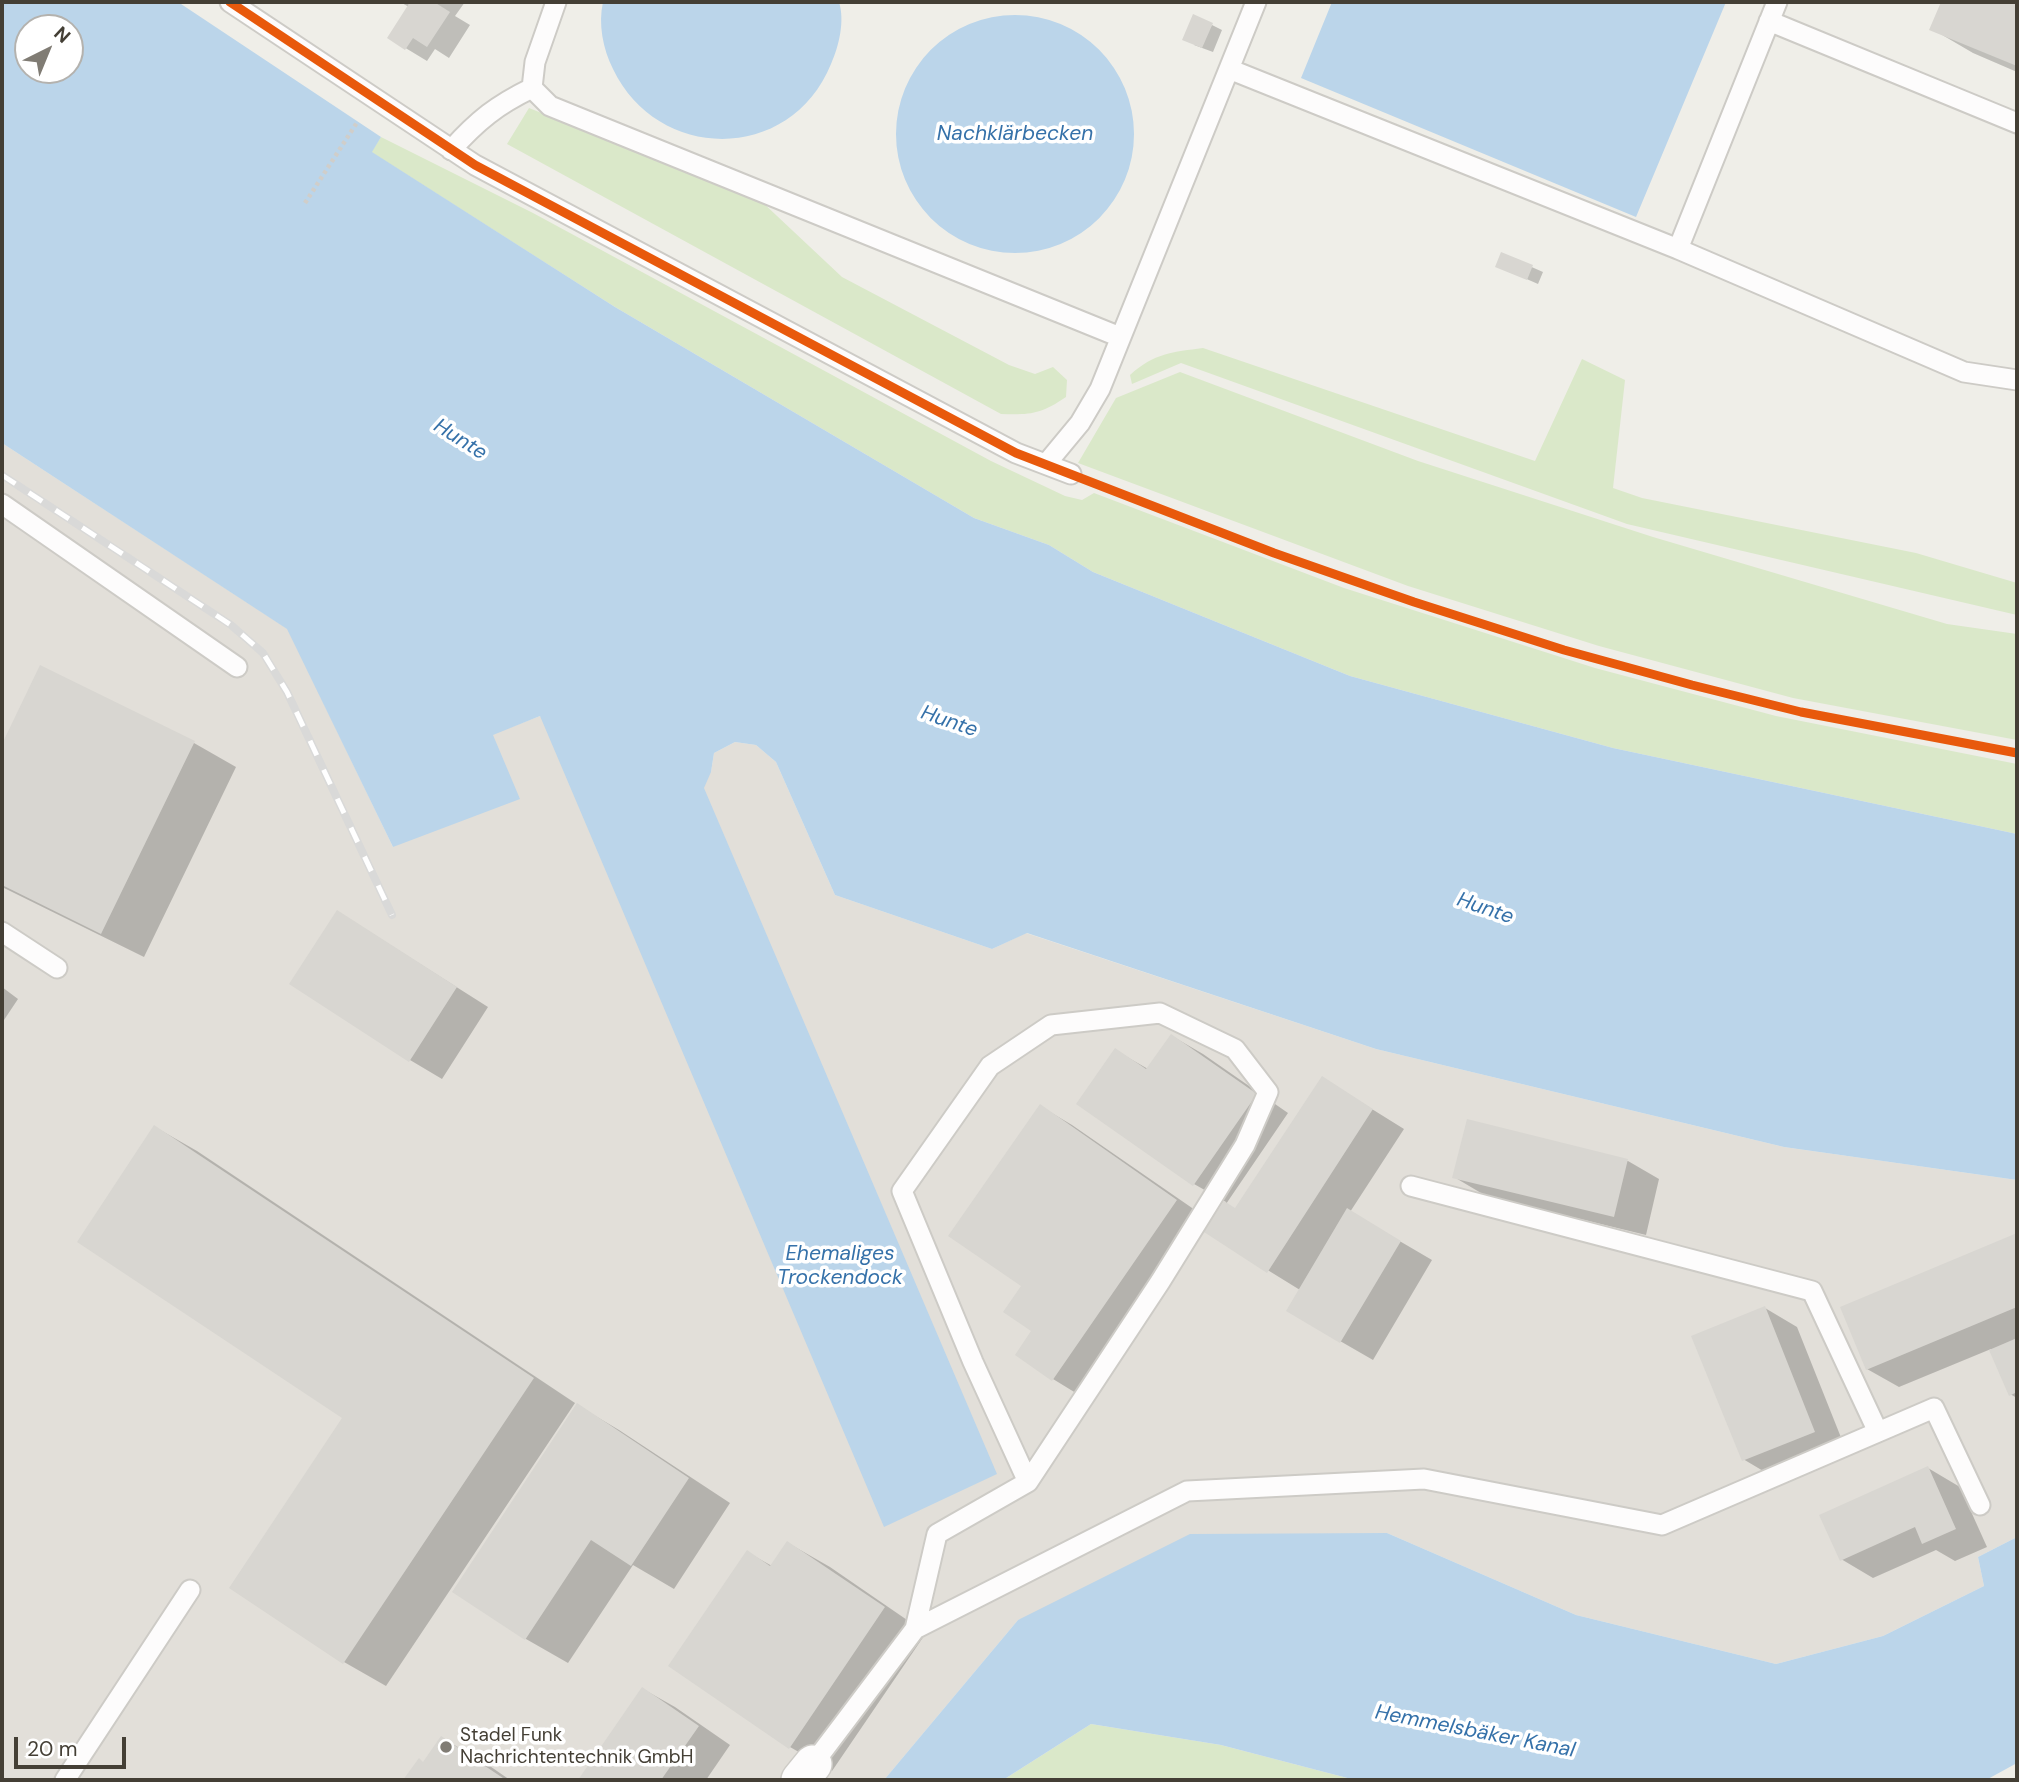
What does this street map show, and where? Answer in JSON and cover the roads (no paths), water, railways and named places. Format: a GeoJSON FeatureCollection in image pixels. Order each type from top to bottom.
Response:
{"type":"FeatureCollection","features":[{"type":"Feature","properties":{"kind":"lane"},"geometry":{"type":"LineString","coordinates":[[230,2],[475,165],[1016,453],[1071,474]]}},
{"type":"Feature","properties":{"kind":"lane"},"geometry":{"type":"LineString","coordinates":[[532,88],[535,62],[556,2]]}},
{"type":"Feature","properties":{"kind":"lane"},"geometry":{"type":"LineString","coordinates":[[1046,464],[1080,423],[1100,389],[1256,2]]}},
{"type":"Feature","properties":{"kind":"lane"},"geometry":{"type":"LineString","coordinates":[[1678,249],[1776,2]]}},
{"type":"Feature","properties":{"kind":"lane"},"geometry":{"type":"LineString","coordinates":[[1769,21],[2017,123]]}},
{"type":"Feature","properties":{"kind":"lane"},"geometry":{"type":"LineString","coordinates":[[1229,69],[1678,249],[1964,372],[2017,380]]}},
{"type":"Feature","properties":{"kind":"lane"},"geometry":{"type":"LineString","coordinates":[[451,150],[471,127],[501,103],[532,88]]}},
{"type":"Feature","properties":{"kind":"lane"},"geometry":{"type":"LineString","coordinates":[[532,88],[550,106],[1120,337]]}},
{"type":"Feature","properties":{"kind":"lane"},"geometry":{"type":"LineString","coordinates":[[2,504],[237,667]]}},
{"type":"Feature","properties":{"kind":"lane"},"geometry":{"type":"LineString","coordinates":[[2,932],[57,968]]}},
{"type":"Feature","properties":{"kind":"lane"},"geometry":{"type":"LineString","coordinates":[[806,1772],[915,1629],[937,1534],[1028,1482],[1160,1282],[1245,1144],[1268,1092],[1235,1049],[1160,1013],[1051,1025],[990,1066],[902,1191],[973,1362],[1028,1482]]}},
{"type":"Feature","properties":{"kind":"lane"},"geometry":{"type":"LineString","coordinates":[[1411,1186],[1812,1291],[1878,1432]]}},
{"type":"Feature","properties":{"kind":"lane"},"geometry":{"type":"LineString","coordinates":[[915,1629],[1187,1491],[1424,1479],[1662,1525],[1934,1408],[1980,1504]]}},
{"type":"Feature","properties":{"kind":"lane"},"geometry":{"type":"LineString","coordinates":[[65,1780],[190,1590]]}},
{"type":"Feature","properties":{"kind":"water"},"geometry":{"type":"Polygon","coordinates":[[[2,2],[178,2],[381,137],[372,152],[615,307],[974,518],[1049,545],[1093,572],[1350,676],[1613,748],[2017,834],[2017,1180],[1784,1147],[1376,1049],[1027,933],[992,949],[835,895],[776,762],[756,745],[735,742],[714,753],[711,772],[704,788],[997,1474],[884,1527],[540,716],[493,735],[520,799],[393,847],[287,629],[2,443],[2,2]]]}},
{"type":"Feature","properties":{"kind":"water"},"geometry":{"type":"Polygon","coordinates":[[[603,2],[839,2],[839,41],[831,64],[812,96],[786,120],[756,134],[724,139],[691,135],[660,122],[634,100],[613,69],[602,36],[603,2]]]}},
{"type":"Feature","properties":{"kind":"water"},"geometry":{"type":"Polygon","coordinates":[[[1332,2],[1726,2],[1636,217],[1301,78],[1332,2]]]}},
{"type":"Feature","properties":{"kind":"water","name":"Nachklärbecken"},"geometry":{"type":"Polygon","coordinates":[[[1003,15],[1027,15],[1050,20],[1071,29],[1091,42],[1107,58],[1129,99],[1134,134],[1132,157],[1125,180],[1107,210],[1091,226],[1050,248],[1027,253],[1003,253],[980,248],[959,239],[939,226],[923,210],[901,169],[896,146],[896,122],[901,99],[910,78],[923,58],[939,42],[980,20],[1003,15]]]}},
{"type":"Feature","properties":{"kind":"water","name":"Hemmelsbäker Kanal"},"geometry":{"type":"Polygon","coordinates":[[[1387,1533],[1576,1615],[1776,1664],[1883,1636],[1984,1586],[1978,1557],[2017,1537],[2017,1763],[1986,1780],[1355,1780],[1221,1745],[1091,1724],[1003,1780],[884,1780],[1018,1620],[1190,1534],[1387,1533]]]}},
{"type":"Feature","properties":{"kind":"railway"},"geometry":{"type":"LineString","coordinates":[[2,475],[231,625],[263,653],[287,692],[392,915]]}},
{"type":"Feature","properties":{"kind":"place","name":"Stadel Funk Nachrichtentechnik GmbH"},"geometry":{"type":"Point","coordinates":[446,1747]}},
{"type":"Feature","properties":{"kind":"water label","name":"Hunte"},"geometry":{"type":"Point","coordinates":[460,440]}},
{"type":"Feature","properties":{"kind":"water label","name":"Hunte"},"geometry":{"type":"Point","coordinates":[949,722]}},
{"type":"Feature","properties":{"kind":"water label","name":"Hunte"},"geometry":{"type":"Point","coordinates":[1485,909]}},
{"type":"Feature","properties":{"kind":"water label","name":"Ehemaliges Trockendock"},"geometry":{"type":"Point","coordinates":[840,1266]}}]}
